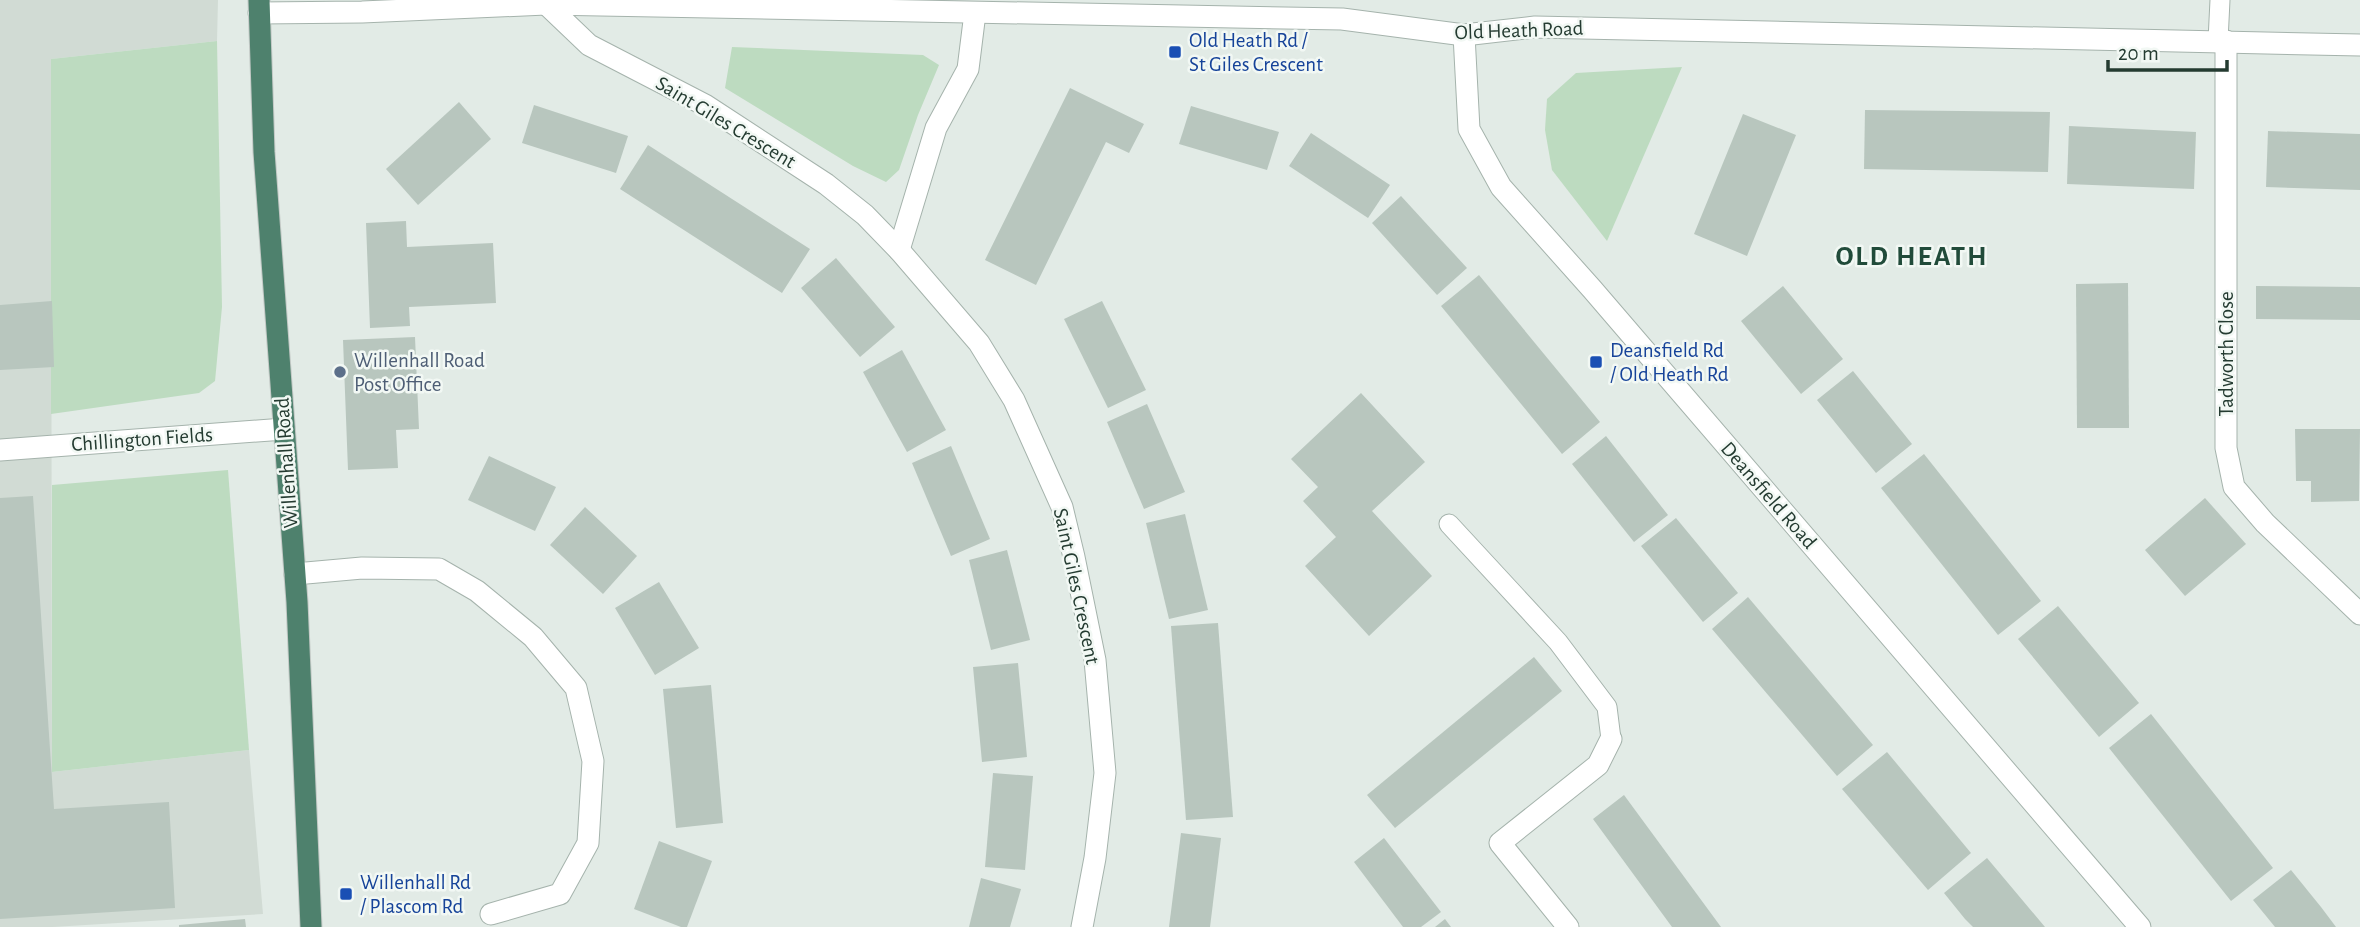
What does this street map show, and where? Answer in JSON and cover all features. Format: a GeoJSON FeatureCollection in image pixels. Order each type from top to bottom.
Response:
{"type":"FeatureCollection","features":[{"type":"Feature","properties":{"kind":"highway","name":"Willenhall Road"},"geometry":{"type":"LineString","coordinates":[[259,6],[264,152],[295,574],[311,927]]}},
{"type":"Feature","properties":{"kind":"street","name":"Old Heath Road"},"geometry":{"type":"LineString","coordinates":[[259,6],[362,12],[547,4],[1342,19],[1464,35],[1535,27],[2360,45]]}},
{"type":"Feature","properties":{"kind":"street","name":"Saint Giles Crescent"},"geometry":{"type":"LineString","coordinates":[[547,4],[589,45],[705,105],[826,184],[865,215],[899,250],[979,343],[1014,400],[1062,507],[1095,660],[1105,773],[1096,858],[1082,927]]}},
{"type":"Feature","properties":{"kind":"street"},"geometry":{"type":"LineString","coordinates":[[899,250],[936,128],[968,69],[975,13]]}},
{"type":"Feature","properties":{"kind":"street","name":"Deansfield Road"},"geometry":{"type":"LineString","coordinates":[[1464,35],[1469,129],[1501,187],[1592,289],[2140,927]]}},
{"type":"Feature","properties":{"kind":"street","name":"Tadworth Close"},"geometry":{"type":"LineString","coordinates":[[2222,41],[2226,448],[2234,487],[2265,523],[2360,614]]}},
{"type":"Feature","properties":{"kind":"street","name":"Chillington Fields"},"geometry":{"type":"LineString","coordinates":[[0,450],[284,429]]}},
{"type":"Feature","properties":{"kind":"street"},"geometry":{"type":"LineString","coordinates":[[295,574],[362,568],[439,569],[477,591],[533,637],[576,688],[593,761],[588,842],[560,894],[491,914]]}},
{"type":"Feature","properties":{"kind":"street"},"geometry":{"type":"LineString","coordinates":[[1567,927],[1500,843],[1598,765],[1611,739]]}},
{"type":"Feature","properties":{"kind":"lane"},"geometry":{"type":"LineString","coordinates":[[2220,0],[2222,41]]}},
{"type":"Feature","properties":{"kind":"lane"},"geometry":{"type":"LineString","coordinates":[[1449,524],[1558,642],[1607,707],[1611,739]]}},
{"type":"Feature","properties":{"kind":"shaded area"},"geometry":{"type":"Polygon","coordinates":[[[0,0],[218,0],[217,41],[51,59],[52,772],[249,750],[263,914],[53,927],[0,927],[0,0]]]}},
{"type":"Feature","properties":{"kind":"green space"},"geometry":{"type":"Polygon","coordinates":[[[217,41],[222,307],[215,381],[199,393],[51,414],[51,59],[217,41]]]}},
{"type":"Feature","properties":{"kind":"green space"},"geometry":{"type":"Polygon","coordinates":[[[732,47],[923,55],[939,65],[899,170],[886,182],[853,166],[725,88],[732,47]]]}},
{"type":"Feature","properties":{"kind":"green space"},"geometry":{"type":"Polygon","coordinates":[[[1682,67],[1607,241],[1552,170],[1545,130],[1547,99],[1576,73],[1682,67]]]}},
{"type":"Feature","properties":{"kind":"green space"},"geometry":{"type":"Polygon","coordinates":[[[228,470],[249,750],[52,772],[52,485],[228,470]]]}},
{"type":"Feature","properties":{"kind":"building"},"geometry":{"type":"Polygon","coordinates":[[[1070,88],[1144,124],[1129,153],[1106,142],[1036,285],[985,260],[1070,88]]]}},
{"type":"Feature","properties":{"kind":"building"},"geometry":{"type":"Polygon","coordinates":[[[459,102],[491,139],[418,205],[386,169],[459,102]]]}},
{"type":"Feature","properties":{"kind":"building"},"geometry":{"type":"Polygon","coordinates":[[[534,105],[628,136],[616,173],[522,143],[534,105]]]}},
{"type":"Feature","properties":{"kind":"building"},"geometry":{"type":"Polygon","coordinates":[[[1191,106],[1279,132],[1267,170],[1179,144],[1191,106]]]}},
{"type":"Feature","properties":{"kind":"building"},"geometry":{"type":"Polygon","coordinates":[[[1865,110],[2050,112],[2048,172],[1864,169],[1865,110]]]}},
{"type":"Feature","properties":{"kind":"building"},"geometry":{"type":"Polygon","coordinates":[[[1743,114],[1796,135],[1747,256],[1694,234],[1743,114]]]}},
{"type":"Feature","properties":{"kind":"building"},"geometry":{"type":"Polygon","coordinates":[[[2069,126],[2196,132],[2194,189],[2067,184],[2069,126]]]}},
{"type":"Feature","properties":{"kind":"building"},"geometry":{"type":"Polygon","coordinates":[[[2268,131],[2360,134],[2360,190],[2266,187],[2268,131]]]}},
{"type":"Feature","properties":{"kind":"building"},"geometry":{"type":"Polygon","coordinates":[[[1311,133],[1390,185],[1368,218],[1289,166],[1311,133]]]}},
{"type":"Feature","properties":{"kind":"building"},"geometry":{"type":"Polygon","coordinates":[[[648,145],[810,249],[782,293],[620,189],[648,145]]]}},
{"type":"Feature","properties":{"kind":"building"},"geometry":{"type":"Polygon","coordinates":[[[1401,196],[1467,268],[1437,295],[1372,223],[1401,196]]]}},
{"type":"Feature","properties":{"kind":"building"},"geometry":{"type":"Polygon","coordinates":[[[406,221],[407,247],[493,243],[496,303],[409,307],[410,326],[370,328],[366,223],[406,221]]]}},
{"type":"Feature","properties":{"kind":"building"},"geometry":{"type":"Polygon","coordinates":[[[836,258],[895,327],[860,357],[801,288],[836,258]]]}},
{"type":"Feature","properties":{"kind":"building"},"geometry":{"type":"Polygon","coordinates":[[[1479,275],[1600,422],[1562,454],[1441,306],[1479,275]]]}},
{"type":"Feature","properties":{"kind":"building"},"geometry":{"type":"Polygon","coordinates":[[[2128,283],[2129,428],[2077,428],[2076,284],[2128,283]]]}},
{"type":"Feature","properties":{"kind":"building"},"geometry":{"type":"Polygon","coordinates":[[[1783,286],[1843,359],[1801,394],[1741,321],[1783,286]]]}},
{"type":"Feature","properties":{"kind":"building"},"geometry":{"type":"Polygon","coordinates":[[[2256,286],[2360,287],[2360,320],[2256,319],[2256,286]]]}},
{"type":"Feature","properties":{"kind":"building"},"geometry":{"type":"Polygon","coordinates":[[[52,301],[54,367],[0,370],[0,305],[52,301]]]}},
{"type":"Feature","properties":{"kind":"building"},"geometry":{"type":"Polygon","coordinates":[[[1102,301],[1146,390],[1108,408],[1064,319],[1102,301]]]}},
{"type":"Feature","properties":{"kind":"building"},"geometry":{"type":"Polygon","coordinates":[[[415,337],[419,429],[396,430],[398,468],[348,470],[343,340],[415,337]]]}},
{"type":"Feature","properties":{"kind":"building"},"geometry":{"type":"Polygon","coordinates":[[[902,350],[946,430],[907,452],[863,372],[902,350]]]}},
{"type":"Feature","properties":{"kind":"building"},"geometry":{"type":"Polygon","coordinates":[[[1853,371],[1912,444],[1876,473],[1817,400],[1853,371]]]}},
{"type":"Feature","properties":{"kind":"building"},"geometry":{"type":"Polygon","coordinates":[[[1361,393],[1425,462],[1372,511],[1432,576],[1369,636],[1305,566],[1336,537],[1303,501],[1318,487],[1291,459],[1361,393]]]}},
{"type":"Feature","properties":{"kind":"building"},"geometry":{"type":"Polygon","coordinates":[[[1147,404],[1185,492],[1144,509],[1107,422],[1147,404]]]}},
{"type":"Feature","properties":{"kind":"building"},"geometry":{"type":"Polygon","coordinates":[[[2295,429],[2360,429],[2359,501],[2311,502],[2311,481],[2296,481],[2295,429]]]}},
{"type":"Feature","properties":{"kind":"building"},"geometry":{"type":"Polygon","coordinates":[[[1606,436],[1668,515],[1634,542],[1572,464],[1606,436]]]}},
{"type":"Feature","properties":{"kind":"building"},"geometry":{"type":"Polygon","coordinates":[[[951,446],[990,539],[951,556],[912,463],[951,446]]]}},
{"type":"Feature","properties":{"kind":"building"},"geometry":{"type":"Polygon","coordinates":[[[1924,454],[2041,601],[1998,635],[1881,488],[1924,454]]]}},
{"type":"Feature","properties":{"kind":"building"},"geometry":{"type":"Polygon","coordinates":[[[489,456],[556,487],[535,531],[468,500],[489,456]]]}},
{"type":"Feature","properties":{"kind":"building"},"geometry":{"type":"Polygon","coordinates":[[[33,496],[54,809],[169,802],[175,908],[0,919],[0,498],[33,496]]]}},
{"type":"Feature","properties":{"kind":"building"},"geometry":{"type":"Polygon","coordinates":[[[2205,498],[2246,544],[2185,596],[2145,550],[2205,498]]]}},
{"type":"Feature","properties":{"kind":"building"},"geometry":{"type":"Polygon","coordinates":[[[585,507],[637,556],[603,594],[550,545],[585,507]]]}},
{"type":"Feature","properties":{"kind":"building"},"geometry":{"type":"Polygon","coordinates":[[[1185,514],[1208,610],[1169,619],[1146,523],[1185,514]]]}},
{"type":"Feature","properties":{"kind":"building"},"geometry":{"type":"Polygon","coordinates":[[[1676,518],[1738,593],[1703,622],[1641,546],[1676,518]]]}},
{"type":"Feature","properties":{"kind":"building"},"geometry":{"type":"Polygon","coordinates":[[[1007,550],[1030,640],[991,650],[969,560],[1007,550]]]}},
{"type":"Feature","properties":{"kind":"building"},"geometry":{"type":"Polygon","coordinates":[[[659,582],[699,648],[655,675],[615,608],[659,582]]]}},
{"type":"Feature","properties":{"kind":"building"},"geometry":{"type":"Polygon","coordinates":[[[1748,597],[1873,745],[1837,776],[1712,629],[1748,597]]]}},
{"type":"Feature","properties":{"kind":"building"},"geometry":{"type":"Polygon","coordinates":[[[2058,606],[2139,703],[2099,737],[2018,639],[2058,606]]]}},
{"type":"Feature","properties":{"kind":"building"},"geometry":{"type":"Polygon","coordinates":[[[1218,623],[1233,817],[1186,820],[1171,626],[1218,623]]]}},
{"type":"Feature","properties":{"kind":"building"},"geometry":{"type":"Polygon","coordinates":[[[1534,657],[1562,691],[1395,828],[1367,795],[1534,657]]]}},
{"type":"Feature","properties":{"kind":"building"},"geometry":{"type":"Polygon","coordinates":[[[1018,663],[1027,757],[982,762],[973,667],[1018,663]]]}},
{"type":"Feature","properties":{"kind":"building"},"geometry":{"type":"Polygon","coordinates":[[[711,685],[723,823],[676,828],[663,689],[711,685]]]}},
{"type":"Feature","properties":{"kind":"building"},"geometry":{"type":"Polygon","coordinates":[[[2151,714],[2273,868],[2231,901],[2109,748],[2151,714]]]}},
{"type":"Feature","properties":{"kind":"building"},"geometry":{"type":"Polygon","coordinates":[[[1887,752],[1971,853],[1928,890],[1842,789],[1887,752]]]}},
{"type":"Feature","properties":{"kind":"building"},"geometry":{"type":"Polygon","coordinates":[[[993,773],[1033,776],[1025,870],[985,867],[993,773]]]}},
{"type":"Feature","properties":{"kind":"building"},"geometry":{"type":"Polygon","coordinates":[[[1624,795],[1721,927],[1672,927],[1593,819],[1624,795]]]}},
{"type":"Feature","properties":{"kind":"building"},"geometry":{"type":"Polygon","coordinates":[[[1181,833],[1221,838],[1210,927],[1169,927],[1181,833]]]}},
{"type":"Feature","properties":{"kind":"building"},"geometry":{"type":"Polygon","coordinates":[[[1384,838],[1441,912],[1421,927],[1403,927],[1354,862],[1384,838]]]}},
{"type":"Feature","properties":{"kind":"building"},"geometry":{"type":"Polygon","coordinates":[[[659,841],[712,861],[687,927],[634,909],[659,841]]]}},
{"type":"Feature","properties":{"kind":"building"},"geometry":{"type":"Polygon","coordinates":[[[1987,858],[2045,927],[1973,927],[1965,919],[1944,893],[1987,858]]]}},
{"type":"Feature","properties":{"kind":"building"},"geometry":{"type":"Polygon","coordinates":[[[2291,870],[2336,927],[2275,927],[2253,900],[2291,870]]]}},
{"type":"Feature","properties":{"kind":"building"},"geometry":{"type":"Polygon","coordinates":[[[981,878],[1021,889],[1010,927],[969,927],[981,878]]]}},
{"type":"Feature","properties":{"kind":"building"},"geometry":{"type":"Polygon","coordinates":[[[245,919],[246,927],[179,927],[179,925],[245,919]]]}},
{"type":"Feature","properties":{"kind":"building"},"geometry":{"type":"Polygon","coordinates":[[[1445,919],[1451,927],[1435,927],[1445,919]]]}},
{"type":"Feature","properties":{"kind":"place","name":"Old Heath Rd / St Giles Crescent"},"geometry":{"type":"Point","coordinates":[1175,52]}},
{"type":"Feature","properties":{"kind":"place","name":"Deansfield Rd / Old Heath Rd"},"geometry":{"type":"Point","coordinates":[1596,362]}},
{"type":"Feature","properties":{"kind":"place","name":"Willenhall Road Post Office"},"geometry":{"type":"Point","coordinates":[340,372]}},
{"type":"Feature","properties":{"kind":"place","name":"Willenhall Rd / Plascom Rd"},"geometry":{"type":"Point","coordinates":[346,894]}},
{"type":"Feature","properties":{"kind":"district","name":"OLD HEATH"},"geometry":{"type":"Point","coordinates":[1912,255]}}]}
